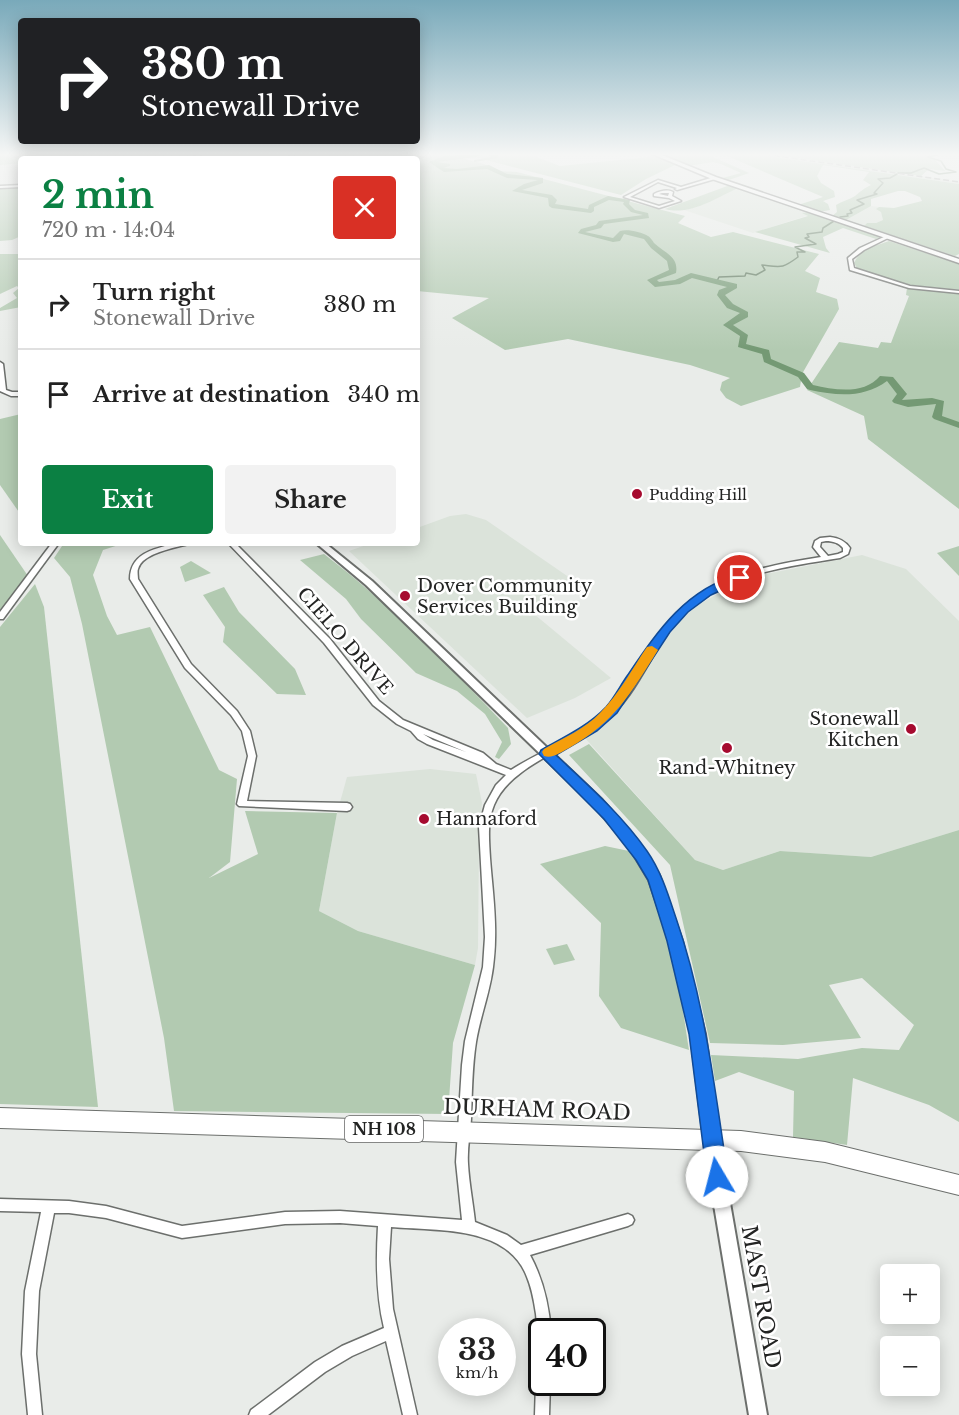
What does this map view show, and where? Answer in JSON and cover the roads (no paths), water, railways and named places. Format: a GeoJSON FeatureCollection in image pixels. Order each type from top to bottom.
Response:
{"type":"FeatureCollection","features":[{"type":"Feature","properties":{"kind":"main road"},"geometry":{"type":"LineString","coordinates":[[835,219],[959,261]]}},
{"type":"Feature","properties":{"kind":"main road","name":"DURHAM ROAD"},"geometry":{"type":"LineString","coordinates":[[0,1118],[712,1140],[784,1145],[825,1152],[959,1185]]}},
{"type":"Feature","properties":{"kind":"street"},"geometry":{"type":"LineString","coordinates":[[888,237],[862,249],[851,257],[849,263],[852,269],[909,287],[959,292]]}},
{"type":"Feature","properties":{"kind":"street"},"geometry":{"type":"LineString","coordinates":[[0,364],[3,391],[18,394]]}},
{"type":"Feature","properties":{"kind":"street"},"geometry":{"type":"LineString","coordinates":[[0,617],[54,546]]}},
{"type":"Feature","properties":{"kind":"street"},"geometry":{"type":"LineString","coordinates":[[175,546],[157,551],[142,559],[133,570],[134,579],[188,666],[234,713],[246,731],[252,756],[242,804],[347,807]]}},
{"type":"Feature","properties":{"kind":"street","name":"CIELO DRIVE"},"geometry":{"type":"LineString","coordinates":[[234,546],[327,641],[376,703],[391,716],[414,729],[430,742],[510,773]]}},
{"type":"Feature","properties":{"kind":"street","name":"MAST ROAD"},"geometry":{"type":"LineString","coordinates":[[324,546],[377,591],[616,823],[642,856],[655,879],[668,914],[691,1005],[758,1415]]}},
{"type":"Feature","properties":{"kind":"street"},"geometry":{"type":"LineString","coordinates":[[469,1227],[462,1162],[471,1041],[489,954],[485,819],[491,798],[510,773],[581,735],[604,718],[619,700],[665,629],[695,600],[723,585],[759,571],[826,558]]}},
{"type":"Feature","properties":{"kind":"street"},"geometry":{"type":"LineString","coordinates":[[0,1205],[49,1206],[106,1212],[182,1232],[285,1218],[340,1217],[469,1227],[490,1234],[519,1252],[538,1289],[542,1318]]}},
{"type":"Feature","properties":{"kind":"street"},"geometry":{"type":"LineString","coordinates":[[35,1415],[29,1354],[32,1291],[49,1206]]}},
{"type":"Feature","properties":{"kind":"street"},"geometry":{"type":"LineString","coordinates":[[385,1220],[385,1294],[391,1332],[410,1415]]}},
{"type":"Feature","properties":{"kind":"street"},"geometry":{"type":"LineString","coordinates":[[519,1252],[628,1220]]}},
{"type":"Feature","properties":{"kind":"street"},"geometry":{"type":"LineString","coordinates":[[256,1415],[320,1367],[347,1351],[391,1332]]}},
{"type":"Feature","properties":{"kind":"street"},"geometry":{"type":"LineString","coordinates":[[542,1415],[543,1396]]}},
{"type":"Feature","properties":{"kind":"waterway"},"geometry":{"type":"LineString","coordinates":[[628,219],[601,222],[599,227],[583,230],[581,233],[613,240],[617,239],[622,232],[647,238],[654,247],[671,260],[673,265],[673,271],[651,280],[658,285],[677,282],[691,275],[734,286],[722,292],[721,295],[730,306],[744,312],[745,315],[727,325],[744,335],[741,345],[766,352],[767,360],[801,375],[810,387],[839,392],[860,391],[870,389],[883,378],[887,378],[902,394],[897,401],[908,404],[932,401],[941,403],[937,417],[959,425]]}},
{"type":"Feature","properties":{"kind":"waterway"},"geometry":{"type":"LineString","coordinates":[[716,283],[719,277],[745,276],[746,273],[756,275],[765,270],[762,265],[778,267],[788,264],[798,257],[797,252],[805,252],[795,247],[816,244],[805,238],[809,237],[807,234],[822,232],[823,228],[834,221]]}},
{"type":"Feature","properties":{"kind":"place","name":"Pudding Hill"},"geometry":{"type":"Point","coordinates":[637,494]}},
{"type":"Feature","properties":{"kind":"place","name":"Dover Community Services Building"},"geometry":{"type":"Point","coordinates":[405,596]}},
{"type":"Feature","properties":{"kind":"place","name":"Stonewall Kitchen"},"geometry":{"type":"Point","coordinates":[911,729]}},
{"type":"Feature","properties":{"kind":"place","name":"Rand-Whitney"},"geometry":{"type":"Point","coordinates":[727,748]}},
{"type":"Feature","properties":{"kind":"place","name":"Hannaford"},"geometry":{"type":"Point","coordinates":[424,819]}}]}
